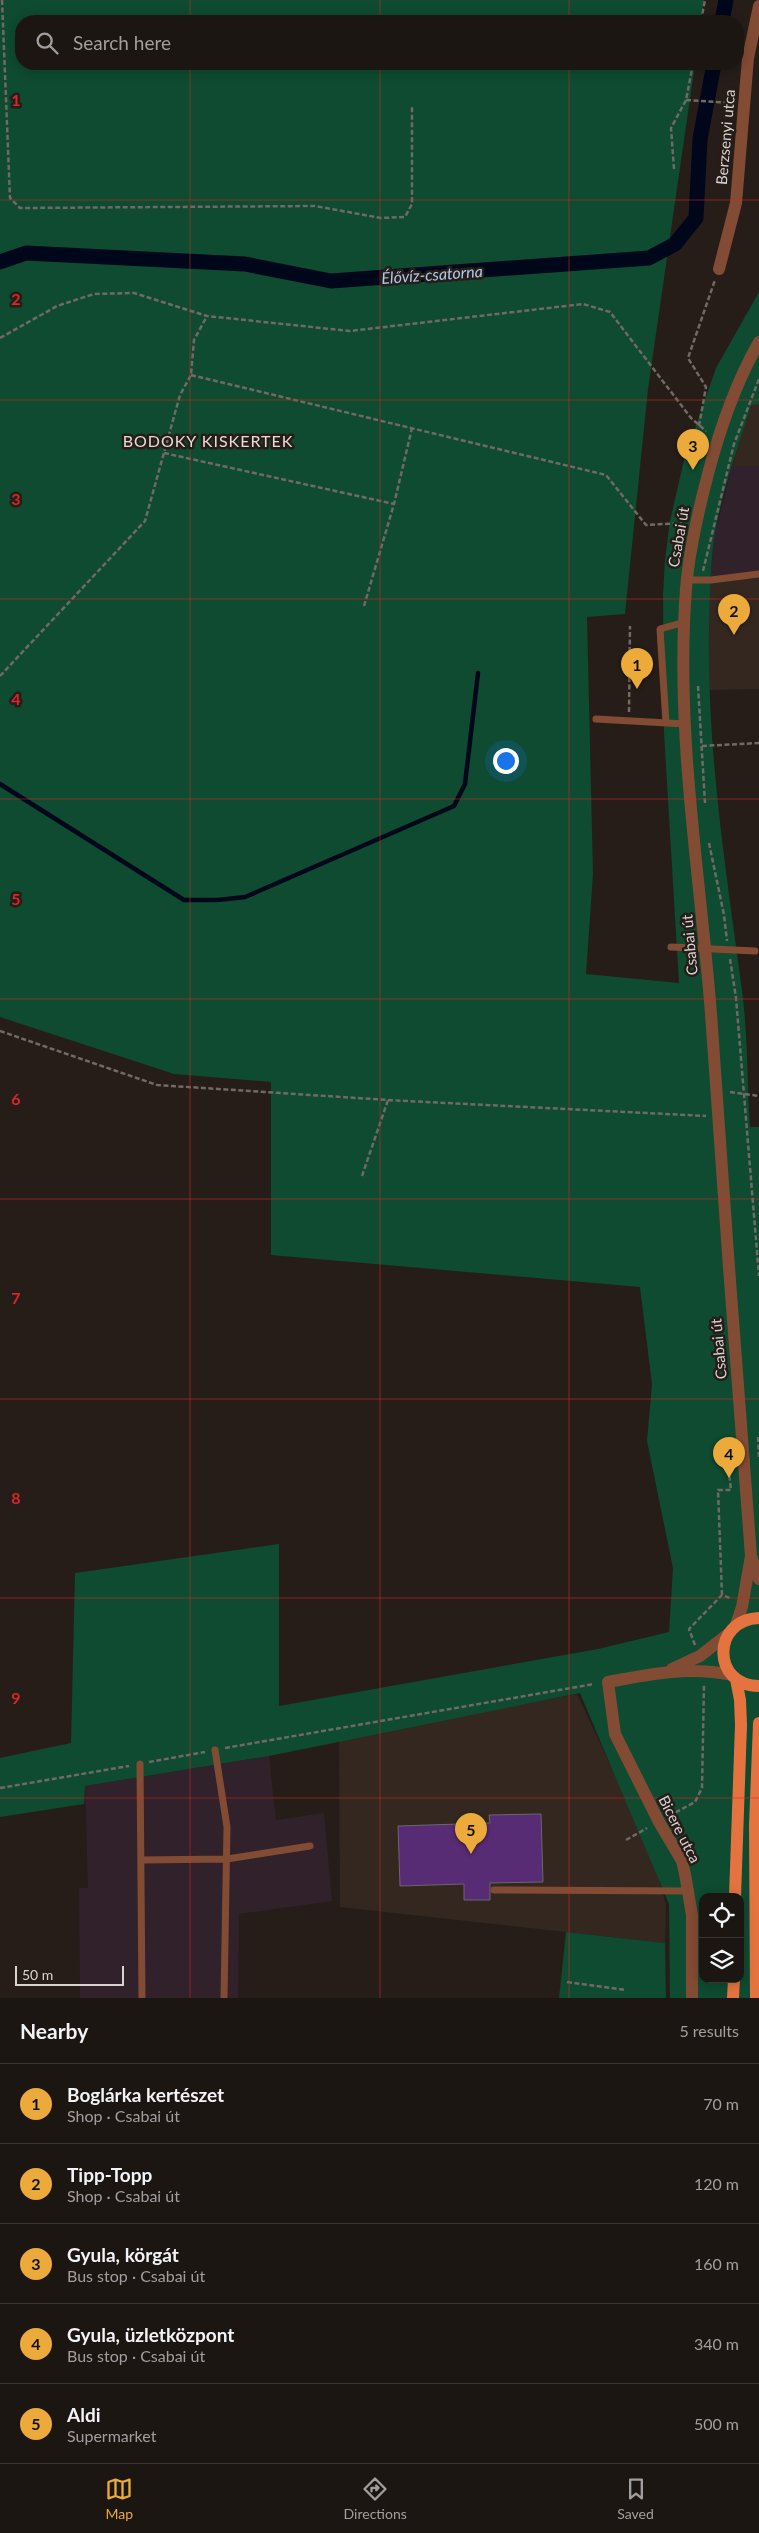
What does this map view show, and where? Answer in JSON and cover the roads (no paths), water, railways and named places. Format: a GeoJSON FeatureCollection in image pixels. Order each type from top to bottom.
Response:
{"type":"FeatureCollection","features":[{"type":"Feature","properties":{"kind":"main road"},"geometry":{"type":"LineString","coordinates":[[735,1893],[741,1725],[740,1700],[734,1677],[724,1662],[723,1652],[732,1630],[747,1619],[759,1618]]}},
{"type":"Feature","properties":{"kind":"main road"},"geometry":{"type":"LineString","coordinates":[[734,1677],[745,1684],[759,1686]]}},
{"type":"Feature","properties":{"kind":"main road"},"geometry":{"type":"LineString","coordinates":[[756,1998],[759,1723]]}},
{"type":"Feature","properties":{"kind":"main road"},"geometry":{"type":"LineString","coordinates":[[733,1998],[734,1983]]}},
{"type":"Feature","properties":{"kind":"street","name":"Berzsenyi utca"},"geometry":{"type":"LineString","coordinates":[[719,269],[736,203],[748,58],[759,6]]}},
{"type":"Feature","properties":{"kind":"street","name":"Csabai út"},"geometry":{"type":"LineString","coordinates":[[759,342],[737,385],[717,440],[696,522],[687,580],[685,622],[686,744],[706,948],[751,1556],[759,1580]]}},
{"type":"Feature","properties":{"kind":"street","name":"Csabai út"},"geometry":{"type":"LineString","coordinates":[[732,1630],[743,1598],[751,1556]]}},
{"type":"Feature","properties":{"kind":"street"},"geometry":{"type":"LineString","coordinates":[[667,1671],[700,1656],[732,1630]]}},
{"type":"Feature","properties":{"kind":"street"},"geometry":{"type":"LineString","coordinates":[[667,1671],[704,1670],[734,1677]]}},
{"type":"Feature","properties":{"kind":"street","name":"Bicere utca"},"geometry":{"type":"LineString","coordinates":[[667,1671],[608,1682],[615,1734],[659,1822],[682,1862],[692,1915],[692,1998]]}},
{"type":"Feature","properties":{"kind":"lane"},"geometry":{"type":"LineString","coordinates":[[687,580],[759,574]]}},
{"type":"Feature","properties":{"kind":"lane"},"geometry":{"type":"LineString","coordinates":[[666,723],[660,629],[685,622]]}},
{"type":"Feature","properties":{"kind":"lane"},"geometry":{"type":"LineString","coordinates":[[596,719],[685,724]]}},
{"type":"Feature","properties":{"kind":"lane"},"geometry":{"type":"LineString","coordinates":[[671,947],[754,951]]}},
{"type":"Feature","properties":{"kind":"lane"},"geometry":{"type":"LineString","coordinates":[[215,1750],[227,1827],[224,1998]]}},
{"type":"Feature","properties":{"kind":"lane"},"geometry":{"type":"LineString","coordinates":[[140,1764],[142,1998]]}},
{"type":"Feature","properties":{"kind":"lane"},"geometry":{"type":"LineString","coordinates":[[141,1860],[227,1859],[310,1846]]}},
{"type":"Feature","properties":{"kind":"lane"},"geometry":{"type":"LineString","coordinates":[[494,1890],[688,1891]]}},
{"type":"Feature","properties":{"kind":"waterway","name":"Élővíz-csatorna"},"geometry":{"type":"LineString","coordinates":[[723,15],[726,0]]}},
{"type":"Feature","properties":{"kind":"waterway","name":"Élővíz-csatorna"},"geometry":{"type":"LineString","coordinates":[[0,262],[26,253],[245,264],[331,281],[649,258],[675,244],[696,218],[700,139],[713,70]]}},
{"type":"Feature","properties":{"kind":"waterway"},"geometry":{"type":"LineString","coordinates":[[0,784],[184,900],[218,900],[245,897],[454,806],[465,784],[478,673]]}},
{"type":"Feature","properties":{"kind":"place","name":"Gyula, körgát"},"geometry":{"type":"Point","coordinates":[693,470]}},
{"type":"Feature","properties":{"kind":"place","name":"Tipp-Topp"},"geometry":{"type":"Point","coordinates":[734,635]}},
{"type":"Feature","properties":{"kind":"place","name":"Boglárka kertészet"},"geometry":{"type":"Point","coordinates":[637,689]}},
{"type":"Feature","properties":{"kind":"place","name":"Gyula, üzletközpont"},"geometry":{"type":"Point","coordinates":[729,1478]}},
{"type":"Feature","properties":{"kind":"place","name":"Aldi"},"geometry":{"type":"Point","coordinates":[471,1854]}},
{"type":"Feature","properties":{"kind":"district","name":"BODOKY KISKERTEK"},"geometry":{"type":"Point","coordinates":[208,440]}}]}
